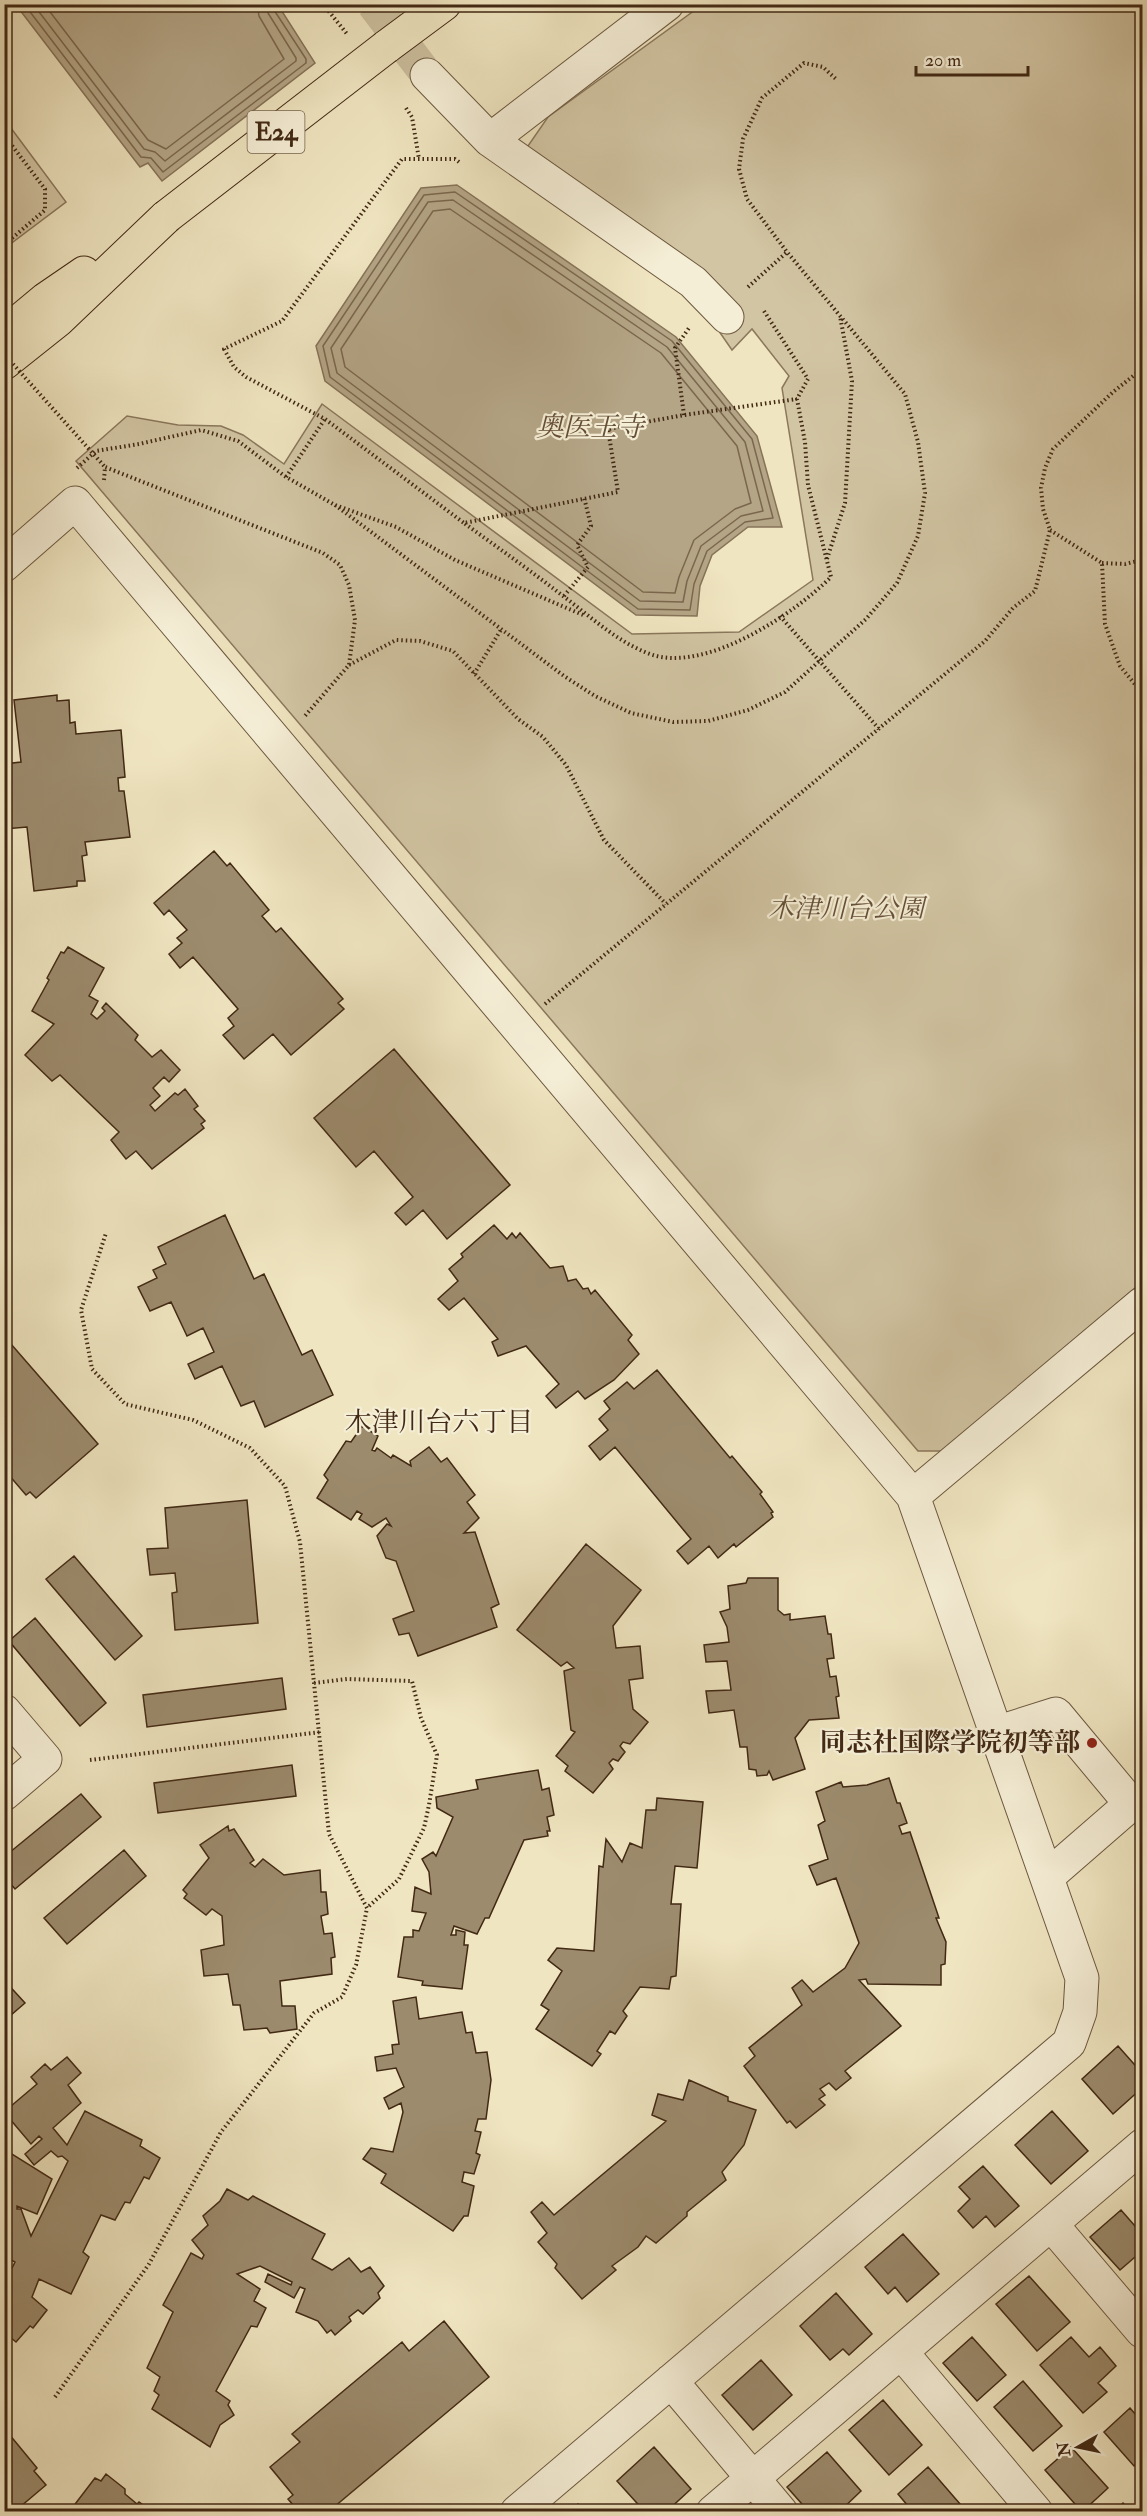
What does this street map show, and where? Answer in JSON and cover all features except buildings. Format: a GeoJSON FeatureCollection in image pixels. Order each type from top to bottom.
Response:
{"type":"FeatureCollection","features":[{"type":"Feature","properties":{"kind":"highway","name":"E24"},"geometry":{"type":"LineString","coordinates":[[4,334],[46,298],[166,218],[444,4]]}},
{"type":"Feature","properties":{"kind":"highway","name":"E24"},"geometry":{"type":"LineString","coordinates":[[4,363],[58,320],[166,218]]}},
{"type":"Feature","properties":{"kind":"street"},"geometry":{"type":"LineString","coordinates":[[490,140],[667,4]]}},
{"type":"Feature","properties":{"kind":"street"},"geometry":{"type":"LineString","coordinates":[[427,75],[490,140],[693,282],[712,316]]}},
{"type":"Feature","properties":{"kind":"street"},"geometry":{"type":"LineString","coordinates":[[4,565],[75,503],[913,1496],[1082,1978],[1080,2012],[1069,2043],[516,2511]]}},
{"type":"Feature","properties":{"kind":"street"},"geometry":{"type":"LineString","coordinates":[[913,1496],[1143,1304]]}},
{"type":"Feature","properties":{"kind":"street"},"geometry":{"type":"LineString","coordinates":[[4,1711],[45,1759],[4,1794]]}},
{"type":"Feature","properties":{"kind":"street"},"geometry":{"type":"LineString","coordinates":[[996,1733],[1056,1714],[1131,1804],[1047,1877]]}},
{"type":"Feature","properties":{"kind":"street"},"geometry":{"type":"LineString","coordinates":[[713,2511],[1143,2146]]}},
{"type":"Feature","properties":{"kind":"street"},"geometry":{"type":"LineString","coordinates":[[1051,2224],[1143,2331]]}},
{"type":"Feature","properties":{"kind":"street"},"geometry":{"type":"LineString","coordinates":[[901,2352],[1036,2511]]}},
{"type":"Feature","properties":{"kind":"street"},"geometry":{"type":"LineString","coordinates":[[671,2381],[781,2511]]}},
{"type":"Feature","properties":{"kind":"path"},"geometry":{"type":"LineString","coordinates":[[75,503],[75,470],[96,451],[201,430],[238,441],[286,477],[335,505],[564,676],[595,696],[630,713],[673,722],[708,721],[748,710],[785,692],[866,619],[897,582],[918,536],[925,493],[918,442],[905,394],[787,252],[747,198],[739,169],[743,139],[762,98],[804,63],[823,67],[837,80]]}},
{"type":"Feature","properties":{"kind":"path"},"geometry":{"type":"LineString","coordinates":[[4,135],[45,189],[45,210],[4,244]]}},
{"type":"Feature","properties":{"kind":"path"},"geometry":{"type":"LineString","coordinates":[[465,166],[455,159],[402,159],[282,321],[224,349],[234,367],[246,377],[326,419],[590,617],[627,642],[651,654],[679,657],[720,650],[758,632],[813,595],[831,577],[808,485],[806,442],[797,399],[808,379],[760,306]]}},
{"type":"Feature","properties":{"kind":"path"},"geometry":{"type":"LineString","coordinates":[[684,415],[675,348],[712,316],[742,305],[748,288],[787,252]]}},
{"type":"Feature","properties":{"kind":"path"},"geometry":{"type":"LineString","coordinates":[[748,288],[754,297]]}},
{"type":"Feature","properties":{"kind":"path"},"geometry":{"type":"LineString","coordinates":[[827,559],[845,503],[848,459],[852,381],[840,315]]}},
{"type":"Feature","properties":{"kind":"path"},"geometry":{"type":"LineString","coordinates":[[4,354],[105,467],[323,553],[340,565],[349,585],[355,620],[349,665]]}},
{"type":"Feature","properties":{"kind":"path"},"geometry":{"type":"LineString","coordinates":[[543,1005],[985,641],[1013,608],[1035,591],[1050,530],[1043,509],[1041,488],[1045,468],[1053,449],[1113,392],[1143,369]]}},
{"type":"Feature","properties":{"kind":"path"},"geometry":{"type":"LineString","coordinates":[[464,523],[584,497],[618,492],[608,429],[684,415],[797,399]]}},
{"type":"Feature","properties":{"kind":"path"},"geometry":{"type":"LineString","coordinates":[[286,477],[326,419]]}},
{"type":"Feature","properties":{"kind":"path"},"geometry":{"type":"LineString","coordinates":[[564,596],[588,567],[577,545],[591,526],[584,497]]}},
{"type":"Feature","properties":{"kind":"path"},"geometry":{"type":"LineString","coordinates":[[335,505],[396,527],[455,560],[590,617]]}},
{"type":"Feature","properties":{"kind":"path"},"geometry":{"type":"LineString","coordinates":[[1050,530],[1102,563],[1125,564],[1143,560]]}},
{"type":"Feature","properties":{"kind":"path"},"geometry":{"type":"LineString","coordinates":[[1102,563],[1105,624],[1120,666],[1142,690]]}},
{"type":"Feature","properties":{"kind":"path"},"geometry":{"type":"LineString","coordinates":[[780,616],[821,660],[879,729]]}},
{"type":"Feature","properties":{"kind":"path"},"geometry":{"type":"LineString","coordinates":[[474,674],[502,628]]}},
{"type":"Feature","properties":{"kind":"path"},"geometry":{"type":"LineString","coordinates":[[303,718],[349,665],[396,640],[420,641],[453,651],[518,719],[543,737],[566,765],[604,840],[666,904]]}},
{"type":"Feature","properties":{"kind":"path"},"geometry":{"type":"LineString","coordinates":[[106,1233],[81,1310],[92,1369],[125,1404],[193,1420],[250,1448],[285,1486],[300,1542],[321,1732],[329,1834],[367,1908]]}},
{"type":"Feature","properties":{"kind":"path"},"geometry":{"type":"LineString","coordinates":[[55,2397],[149,2264],[221,2132],[314,2013],[342,1997],[356,1965],[367,1908],[399,1879],[424,1828],[437,1755],[421,1718],[412,1682],[347,1679],[314,1683]]}},
{"type":"Feature","properties":{"kind":"path"},"geometry":{"type":"LineString","coordinates":[[90,1760],[321,1732]]}},
{"type":"Feature","properties":{"kind":"green space","name":"木津川台公園"},"geometry":{"type":"Polygon","coordinates":[[[702,5],[1142,5],[1142,1282],[943,1451],[918,1451],[76,461],[127,416],[178,425],[221,426],[243,435],[284,464],[322,404],[632,634],[739,632],[813,580],[782,388],[789,376],[752,329],[732,350],[703,308],[512,169],[548,117],[702,5]]]}},
{"type":"Feature","properties":{"kind":"green space"},"geometry":{"type":"Polygon","coordinates":[[[5,120],[66,202],[5,248],[5,120]]]}},
{"type":"Feature","properties":{"kind":"water"},"geometry":{"type":"Polygon","coordinates":[[[16,5],[278,5],[315,63],[162,181],[148,163],[140,167],[16,5]]]}},
{"type":"Feature","properties":{"kind":"water","name":"奥医王寺"},"geometry":{"type":"Polygon","coordinates":[[[457,185],[676,337],[757,436],[782,527],[748,527],[712,555],[700,586],[697,616],[636,615],[325,381],[316,346],[421,188],[457,185]]]}},
{"type":"Feature","properties":{"kind":"tunnel"},"geometry":{"type":"LineString","coordinates":[[373,4],[427,75]]}},
{"type":"Feature","properties":{"kind":"place","name":"同志社国際学院初等部"},"geometry":{"type":"Point","coordinates":[1092,1743]}},
{"type":"Feature","properties":{"kind":"district","name":"木津川台六丁目"},"geometry":{"type":"Point","coordinates":[439,1422]}}]}
